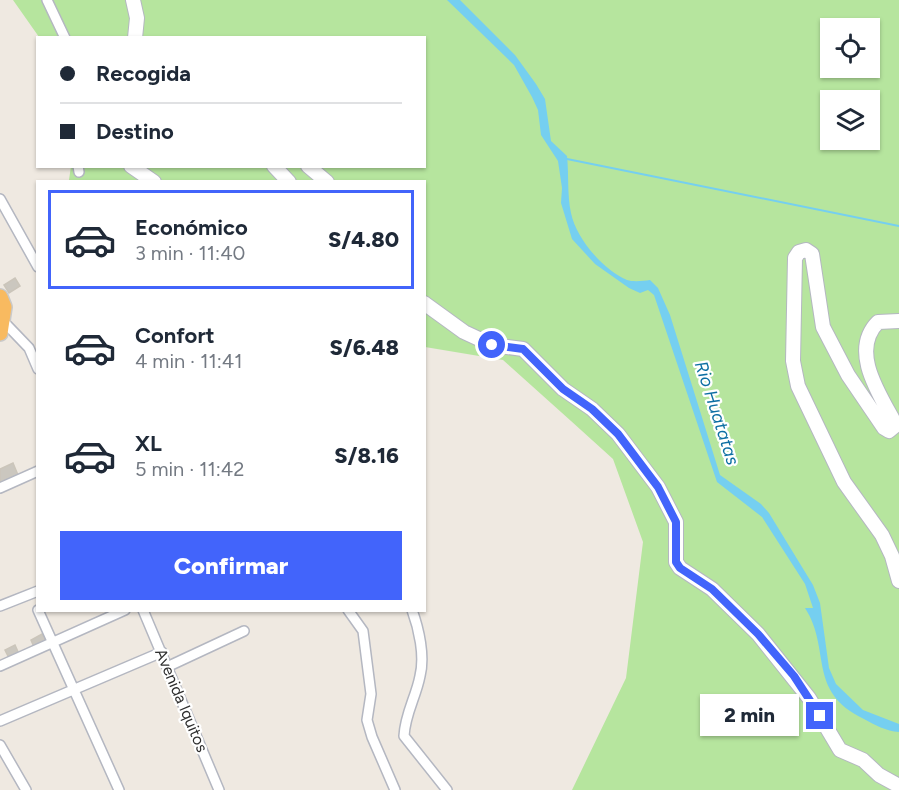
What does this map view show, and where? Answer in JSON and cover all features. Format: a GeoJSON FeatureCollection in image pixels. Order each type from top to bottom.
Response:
{"type":"FeatureCollection","features":[{"type":"Feature","properties":{"kind":"highway"},"geometry":{"type":"LineString","coordinates":[[0,297],[4,307],[2,328]]}},
{"type":"Feature","properties":{"kind":"main road"},"geometry":{"type":"LineString","coordinates":[[133,0],[137,18],[135,36]]}},
{"type":"Feature","properties":{"kind":"main road"},"geometry":{"type":"LineString","coordinates":[[135,168],[151,180]]}},
{"type":"Feature","properties":{"kind":"main road"},"geometry":{"type":"LineString","coordinates":[[276,168],[287,180]]}},
{"type":"Feature","properties":{"kind":"main road"},"geometry":{"type":"LineString","coordinates":[[310,168],[325,180]]}},
{"type":"Feature","properties":{"kind":"main road"},"geometry":{"type":"LineString","coordinates":[[899,321],[878,322],[868,331],[864,346],[870,373],[896,425],[889,430],[884,428],[848,375],[822,327],[812,254],[806,250],[799,252],[795,258],[793,361],[798,386],[844,482],[882,535],[892,556],[899,581]]}},
{"type":"Feature","properties":{"kind":"main road"},"geometry":{"type":"LineString","coordinates":[[426,304],[464,332],[492,345],[523,349],[563,389],[592,409],[618,434],[658,487],[676,522],[676,562],[680,568],[712,589],[758,634],[804,691],[840,750],[863,759],[879,775],[899,786]]}},
{"type":"Feature","properties":{"kind":"street"},"geometry":{"type":"LineString","coordinates":[[46,0],[64,36]]}},
{"type":"Feature","properties":{"kind":"street"},"geometry":{"type":"LineString","coordinates":[[0,199],[36,263]]}},
{"type":"Feature","properties":{"kind":"street"},"geometry":{"type":"LineString","coordinates":[[2,328],[33,350]]}},
{"type":"Feature","properties":{"kind":"street"},"geometry":{"type":"LineString","coordinates":[[0,488],[36,472]]}},
{"type":"Feature","properties":{"kind":"street"},"geometry":{"type":"LineString","coordinates":[[0,606],[34,592]]}},
{"type":"Feature","properties":{"kind":"street"},"geometry":{"type":"LineString","coordinates":[[39,612],[119,790]]}},
{"type":"Feature","properties":{"kind":"street"},"geometry":{"type":"LineString","coordinates":[[0,666],[121,612]]}},
{"type":"Feature","properties":{"kind":"street","name":"Avenida Iquitos"},"geometry":{"type":"LineString","coordinates":[[144,612],[169,666],[219,790]]}},
{"type":"Feature","properties":{"kind":"street"},"geometry":{"type":"LineString","coordinates":[[349,612],[363,631],[371,694],[367,720],[395,790]]}},
{"type":"Feature","properties":{"kind":"street"},"geometry":{"type":"LineString","coordinates":[[412,612],[422,658],[421,676],[405,720],[404,736],[447,790]]}},
{"type":"Feature","properties":{"kind":"street"},"geometry":{"type":"LineString","coordinates":[[169,666],[244,631]]}},
{"type":"Feature","properties":{"kind":"street"},"geometry":{"type":"LineString","coordinates":[[0,721],[75,692],[162,652]]}},
{"type":"Feature","properties":{"kind":"street"},"geometry":{"type":"LineString","coordinates":[[0,745],[26,790]]}},
{"type":"Feature","properties":{"kind":"green space"},"geometry":{"type":"Polygon","coordinates":[[[13,0],[899,0],[899,790],[572,790],[626,678],[643,542],[613,459],[503,360],[426,347],[426,180],[69,180],[71,168],[426,168],[426,36],[38,36],[13,0]]]}},
{"type":"Feature","properties":{"kind":"water"},"geometry":{"type":"Polygon","coordinates":[[[447,0],[460,0],[515,55],[536,84],[545,99],[551,141],[567,156],[571,213],[578,233],[609,269],[629,281],[650,280],[658,288],[670,315],[720,475],[761,504],[769,513],[813,585],[820,603],[829,668],[836,684],[863,710],[899,724],[899,732],[885,729],[864,719],[846,708],[834,696],[827,683],[813,624],[805,608],[813,608],[805,584],[762,517],[717,482],[654,295],[648,290],[640,293],[629,288],[595,264],[572,239],[561,203],[562,188],[558,161],[541,135],[538,110],[532,97],[514,65],[447,0]]]}},
{"type":"Feature","properties":{"kind":"building"},"geometry":{"type":"Polygon","coordinates":[[[15,278],[20,286],[9,293],[4,285],[15,278]]]}},
{"type":"Feature","properties":{"kind":"building"},"geometry":{"type":"Polygon","coordinates":[[[13,463],[18,475],[0,483],[0,469],[13,463]]]}},
{"type":"Feature","properties":{"kind":"building"},"geometry":{"type":"Polygon","coordinates":[[[42,634],[46,641],[34,647],[31,640],[42,634]]]}},
{"type":"Feature","properties":{"kind":"building"},"geometry":{"type":"Polygon","coordinates":[[[15,645],[19,654],[9,658],[5,650],[15,645]]]}},
{"type":"Feature","properties":{"kind":"waterway","name":"Rio Huatatas"},"geometry":{"type":"LineString","coordinates":[[567,159],[899,226]]}},
{"type":"Feature","properties":{"kind":"route"},"geometry":{"type":"LineString","coordinates":[[492,345],[523,349],[563,389],[592,409],[618,434],[658,487],[676,522],[676,562],[680,568],[712,589],[758,634],[794,676],[820,716]]}}]}
